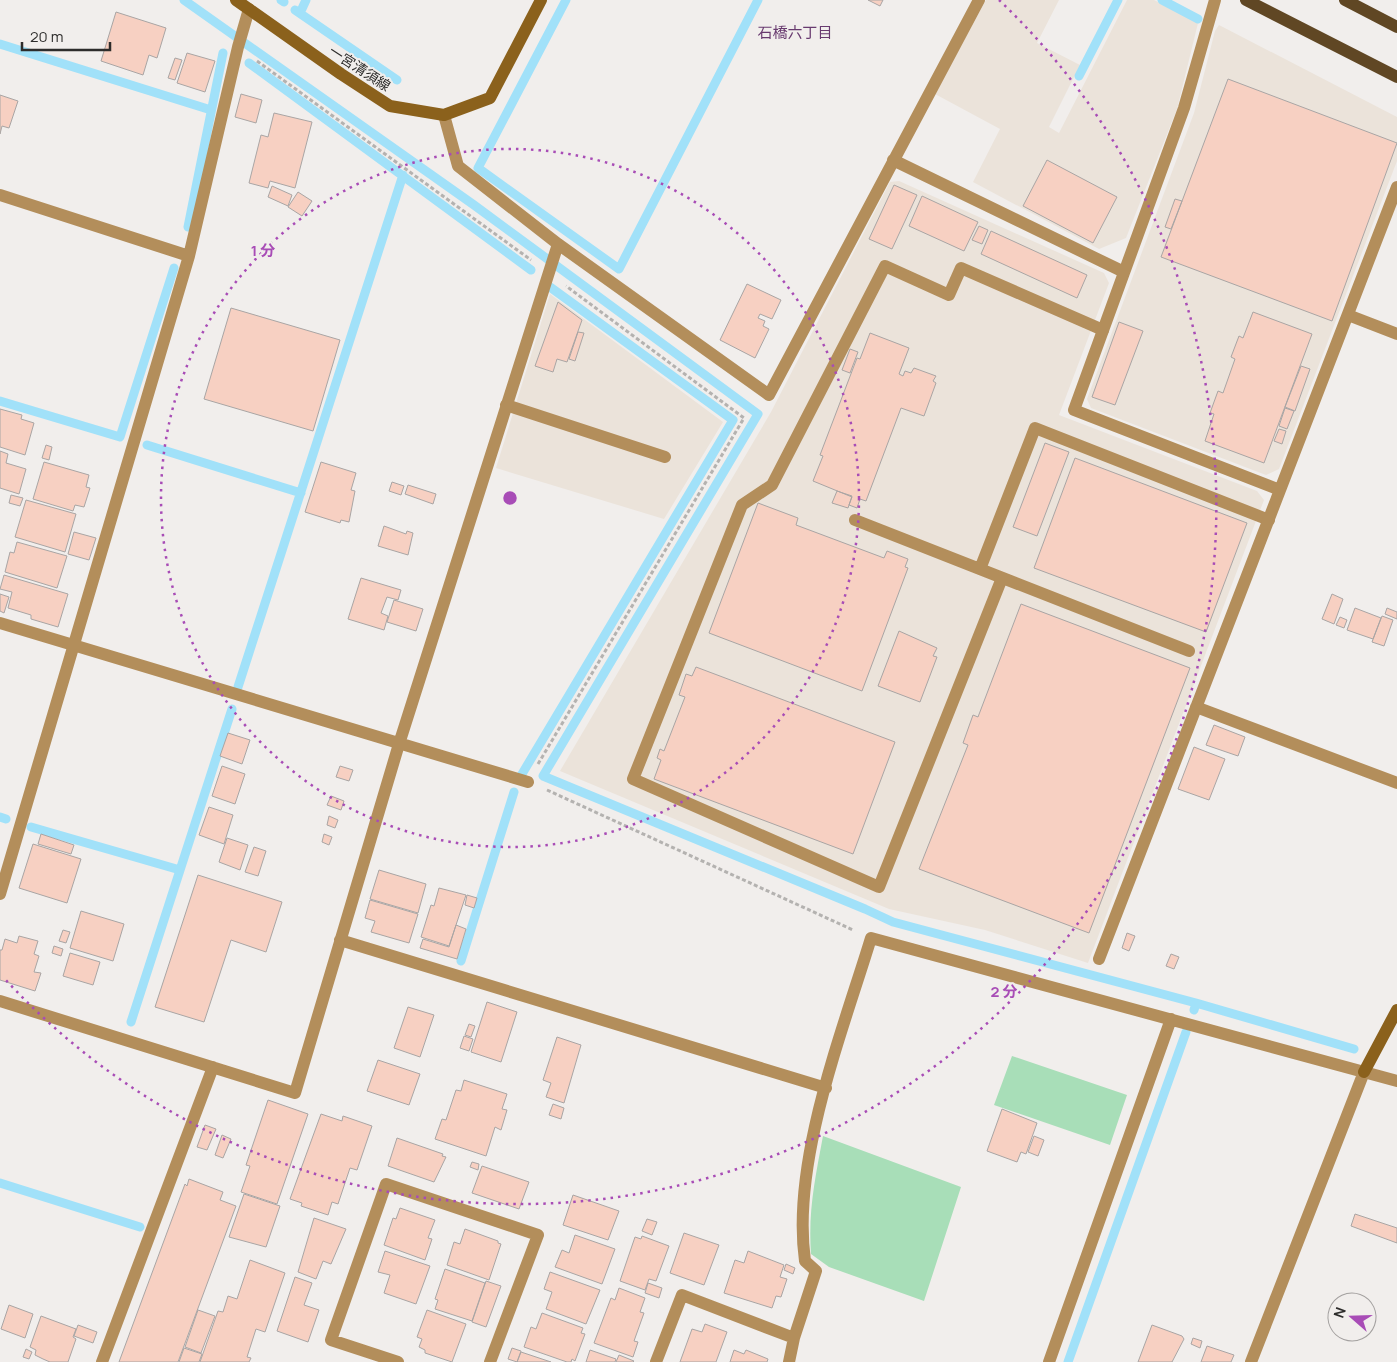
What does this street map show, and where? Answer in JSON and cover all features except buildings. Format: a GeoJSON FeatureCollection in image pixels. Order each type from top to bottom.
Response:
{"type":"FeatureCollection","features":[{"type":"Feature","properties":{"kind":"main road","name":"一宮清須線"},"geometry":{"type":"LineString","coordinates":[[236,0],[390,106],[444,115],[490,98],[541,0]]}},
{"type":"Feature","properties":{"kind":"main road"},"geometry":{"type":"LineString","coordinates":[[1246,0],[1397,77]]}},
{"type":"Feature","properties":{"kind":"main road"},"geometry":{"type":"LineString","coordinates":[[1345,0],[1397,27]]}},
{"type":"Feature","properties":{"kind":"main road"},"geometry":{"type":"LineString","coordinates":[[1364,1072],[1397,1010]]}},
{"type":"Feature","properties":{"kind":"street"},"geometry":{"type":"LineString","coordinates":[[444,115],[458,166],[558,244],[769,395],[892,160],[979,0]]}},
{"type":"Feature","properties":{"kind":"street"},"geometry":{"type":"LineString","coordinates":[[1215,0],[1184,108],[1074,410],[1280,490]]}},
{"type":"Feature","properties":{"kind":"street"},"geometry":{"type":"LineString","coordinates":[[0,894],[189,256],[238,47],[249,10]]}},
{"type":"Feature","properties":{"kind":"street"},"geometry":{"type":"LineString","coordinates":[[892,160],[1124,272]]}},
{"type":"Feature","properties":{"kind":"street"},"geometry":{"type":"LineString","coordinates":[[1099,959],[1397,187]]}},
{"type":"Feature","properties":{"kind":"street"},"geometry":{"type":"LineString","coordinates":[[0,195],[189,256]]}},
{"type":"Feature","properties":{"kind":"street"},"geometry":{"type":"LineString","coordinates":[[0,1001],[295,1092],[399,744],[558,244]]}},
{"type":"Feature","properties":{"kind":"street"},"geometry":{"type":"LineString","coordinates":[[1002,578],[879,887],[633,779],[742,505],[772,486],[885,266],[949,295],[962,268],[1103,330]]}},
{"type":"Feature","properties":{"kind":"street"},"geometry":{"type":"LineString","coordinates":[[1348,315],[1397,334]]}},
{"type":"Feature","properties":{"kind":"street"},"geometry":{"type":"LineString","coordinates":[[506,405],[665,457]]}},
{"type":"Feature","properties":{"kind":"street"},"geometry":{"type":"LineString","coordinates":[[980,569],[1036,428],[1269,520]]}},
{"type":"Feature","properties":{"kind":"street"},"geometry":{"type":"LineString","coordinates":[[855,520],[1189,651]]}},
{"type":"Feature","properties":{"kind":"street"},"geometry":{"type":"LineString","coordinates":[[0,623],[74,647],[528,782]]}},
{"type":"Feature","properties":{"kind":"street"},"geometry":{"type":"LineString","coordinates":[[1196,707],[1397,783]]}},
{"type":"Feature","properties":{"kind":"street"},"geometry":{"type":"LineString","coordinates":[[789,1362],[794,1338],[816,1271],[804,1261],[801,1222],[806,1175],[826,1088],[872,938],[1397,1081]]}},
{"type":"Feature","properties":{"kind":"street"},"geometry":{"type":"LineString","coordinates":[[340,940],[826,1088]]}},
{"type":"Feature","properties":{"kind":"street"},"geometry":{"type":"LineString","coordinates":[[1049,1362],[1171,1020]]}},
{"type":"Feature","properties":{"kind":"street"},"geometry":{"type":"LineString","coordinates":[[102,1362],[213,1067]]}},
{"type":"Feature","properties":{"kind":"street"},"geometry":{"type":"LineString","coordinates":[[1252,1362],[1364,1072]]}},
{"type":"Feature","properties":{"kind":"street"},"geometry":{"type":"LineString","coordinates":[[398,1362],[331,1340],[386,1184],[538,1236],[490,1362]]}},
{"type":"Feature","properties":{"kind":"street"},"geometry":{"type":"LineString","coordinates":[[656,1362],[682,1295],[794,1338]]}},
{"type":"Feature","properties":{"kind":"path"},"geometry":{"type":"LineString","coordinates":[[238,47],[744,418],[528,782],[872,938]]}},
{"type":"Feature","properties":{"kind":"shaded area"},"geometry":{"type":"Polygon","coordinates":[[[986,0],[1059,0],[1037,43],[1080,65],[1049,127],[1059,133],[1127,0],[1154,0],[1198,23],[1177,109],[1126,238],[1099,249],[973,182],[1000,129],[935,94],[986,0]]]}},
{"type":"Feature","properties":{"kind":"shaded area"},"geometry":{"type":"Polygon","coordinates":[[[1219,25],[1397,117],[1397,161],[1279,469],[1266,475],[1091,408],[1087,399],[1194,113],[1215,31],[1219,25]]]}},
{"type":"Feature","properties":{"kind":"shaded area"},"geometry":{"type":"Polygon","coordinates":[[[899,181],[1104,273],[1109,283],[1059,415],[1257,491],[1264,500],[1088,963],[985,930],[889,909],[560,771],[771,412],[890,182],[899,181]]]}},
{"type":"Feature","properties":{"kind":"shaded area"},"geometry":{"type":"Polygon","coordinates":[[[550,294],[723,422],[664,519],[496,468],[550,294]]]}},
{"type":"Feature","properties":{"kind":"green space"},"geometry":{"type":"Polygon","coordinates":[[[1012,1056],[1127,1095],[1110,1145],[994,1105],[1012,1056]]]}},
{"type":"Feature","properties":{"kind":"green space"},"geometry":{"type":"Polygon","coordinates":[[[823,1136],[961,1187],[924,1301],[829,1267],[811,1254],[811,1209],[823,1136]]]}},
{"type":"Feature","properties":{"kind":"waterway"},"geometry":{"type":"LineString","coordinates":[[184,0],[474,205],[758,414],[543,776],[893,922],[1196,1003],[1194,1010]]}},
{"type":"Feature","properties":{"kind":"waterway"},"geometry":{"type":"LineString","coordinates":[[300,13],[306,0]]}},
{"type":"Feature","properties":{"kind":"waterway"},"geometry":{"type":"LineString","coordinates":[[566,0],[478,168],[619,269],[758,0]]}},
{"type":"Feature","properties":{"kind":"waterway"},"geometry":{"type":"LineString","coordinates":[[1079,76],[1118,0]]}},
{"type":"Feature","properties":{"kind":"waterway"},"geometry":{"type":"LineString","coordinates":[[1162,0],[1198,19]]}},
{"type":"Feature","properties":{"kind":"waterway"},"geometry":{"type":"LineString","coordinates":[[295,10],[397,80]]}},
{"type":"Feature","properties":{"kind":"waterway"},"geometry":{"type":"LineString","coordinates":[[0,44],[211,110]]}},
{"type":"Feature","properties":{"kind":"waterway"},"geometry":{"type":"LineString","coordinates":[[188,227],[223,53]]}},
{"type":"Feature","properties":{"kind":"waterway"},"geometry":{"type":"LineString","coordinates":[[249,63],[531,270]]}},
{"type":"Feature","properties":{"kind":"waterway"},"geometry":{"type":"LineString","coordinates":[[238,687],[403,175]]}},
{"type":"Feature","properties":{"kind":"waterway"},"geometry":{"type":"LineString","coordinates":[[0,401],[120,437],[174,268]]}},
{"type":"Feature","properties":{"kind":"waterway"},"geometry":{"type":"LineString","coordinates":[[522,774],[733,420],[550,287]]}},
{"type":"Feature","properties":{"kind":"waterway"},"geometry":{"type":"LineString","coordinates":[[147,445],[301,493]]}},
{"type":"Feature","properties":{"kind":"waterway"},"geometry":{"type":"LineString","coordinates":[[131,1022],[232,709]]}},
{"type":"Feature","properties":{"kind":"waterway"},"geometry":{"type":"LineString","coordinates":[[461,961],[514,792]]}},
{"type":"Feature","properties":{"kind":"waterway"},"geometry":{"type":"LineString","coordinates":[[0,817],[6,819]]}},
{"type":"Feature","properties":{"kind":"waterway"},"geometry":{"type":"LineString","coordinates":[[31,827],[180,870]]}},
{"type":"Feature","properties":{"kind":"waterway"},"geometry":{"type":"LineString","coordinates":[[1196,1003],[1354,1049]]}},
{"type":"Feature","properties":{"kind":"waterway"},"geometry":{"type":"LineString","coordinates":[[1068,1362],[1186,1032]]}},
{"type":"Feature","properties":{"kind":"waterway"},"geometry":{"type":"LineString","coordinates":[[0,1183],[140,1227]]}},
{"type":"Feature","properties":{"kind":"district","name":"石橋六丁目"},"geometry":{"type":"Point","coordinates":[795,32]}}]}
